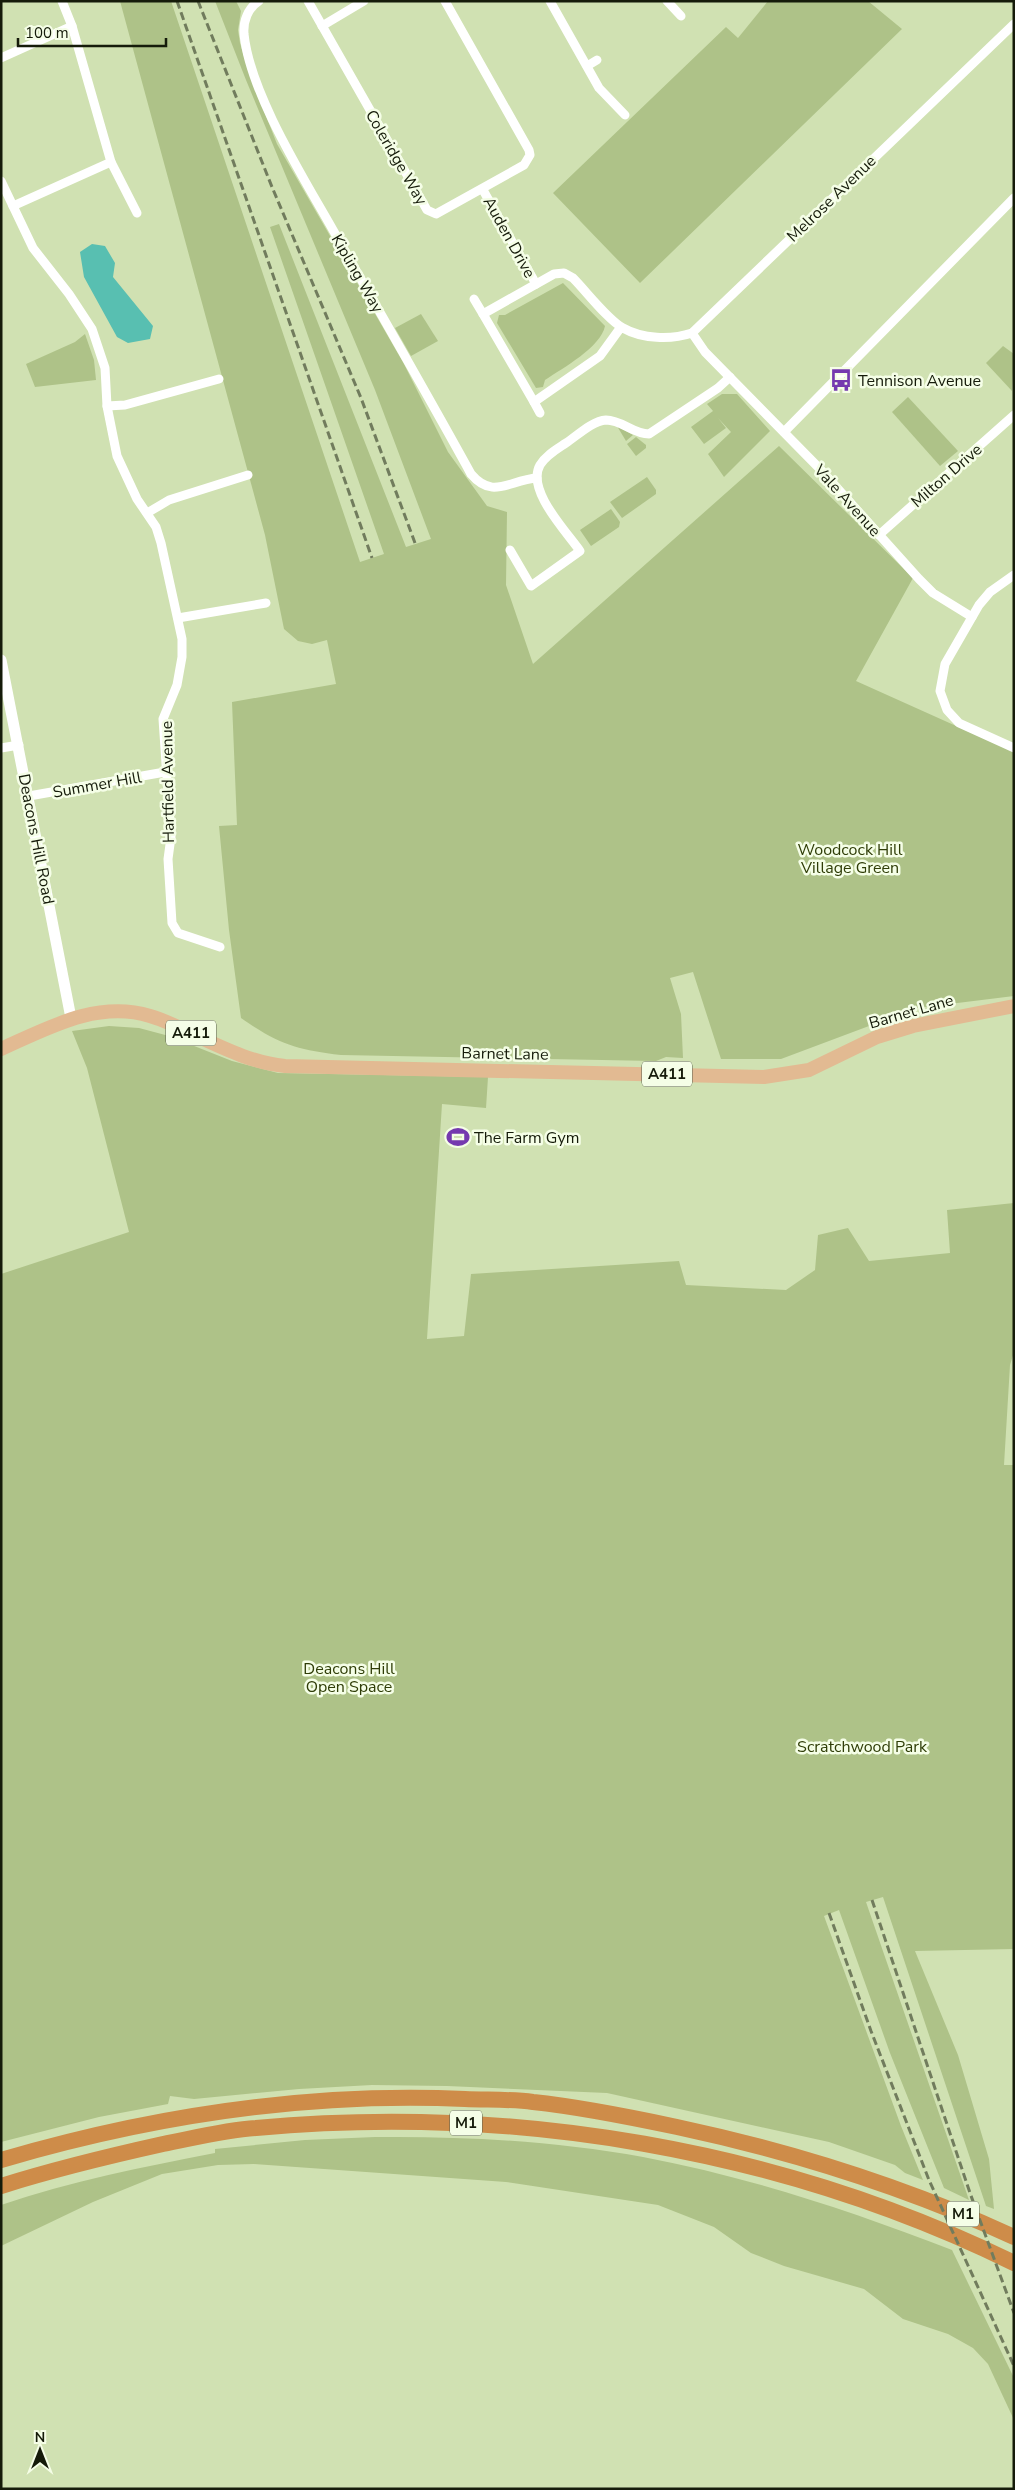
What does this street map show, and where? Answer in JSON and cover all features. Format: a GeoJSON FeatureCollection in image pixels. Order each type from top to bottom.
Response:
{"type":"FeatureCollection","features":[{"type":"Feature","properties":{"kind":"highway","name":"M1"},"geometry":{"type":"LineString","coordinates":[[1,2160],[115,2130],[236,2110],[314,2101],[428,2097],[532,2102],[625,2116],[793,2154],[912,2193],[1014,2237]]}},
{"type":"Feature","properties":{"kind":"highway","name":"M1"},"geometry":{"type":"LineString","coordinates":[[1,2186],[118,2154],[204,2135],[255,2128],[408,2121],[493,2123],[624,2141],[714,2158],[833,2190],[926,2223],[1014,2262]]}},
{"type":"Feature","properties":{"kind":"main road","name":"Barnet Lane"},"geometry":{"type":"LineString","coordinates":[[1,1050],[71,1018],[106,1012],[127,1012],[149,1016],[247,1058],[285,1066],[764,1076],[809,1070],[877,1037],[913,1026],[1014,1006]]}},
{"type":"Feature","properties":{"kind":"street"},"geometry":{"type":"LineString","coordinates":[[62,1],[72,26],[111,162],[137,214]]}},
{"type":"Feature","properties":{"kind":"street","name":"Kipling Way"},"geometry":{"type":"LineString","coordinates":[[259,1],[247,14],[244,35],[253,71],[271,116],[471,474],[478,483],[494,489],[525,479],[537,478]]}},
{"type":"Feature","properties":{"kind":"street","name":"Coleridge Way"},"geometry":{"type":"LineString","coordinates":[[308,1],[427,210],[439,213],[483,190],[524,165],[530,156],[529,150],[445,1]]}},
{"type":"Feature","properties":{"kind":"street"},"geometry":{"type":"LineString","coordinates":[[322,26],[364,1]]}},
{"type":"Feature","properties":{"kind":"street"},"geometry":{"type":"LineString","coordinates":[[550,1],[599,88],[625,115]]}},
{"type":"Feature","properties":{"kind":"street"},"geometry":{"type":"LineString","coordinates":[[667,1],[681,16]]}},
{"type":"Feature","properties":{"kind":"street","name":"Melrose Avenue"},"geometry":{"type":"LineString","coordinates":[[692,333],[1014,24]]}},
{"type":"Feature","properties":{"kind":"street"},"geometry":{"type":"LineString","coordinates":[[1,58],[72,26]]}},
{"type":"Feature","properties":{"kind":"street"},"geometry":{"type":"LineString","coordinates":[[587,66],[597,60]]}},
{"type":"Feature","properties":{"kind":"street"},"geometry":{"type":"LineString","coordinates":[[13,206],[111,162]]}},
{"type":"Feature","properties":{"kind":"street","name":"Hartfield Avenue"},"geometry":{"type":"LineString","coordinates":[[1,181],[33,248],[69,294],[92,329],[105,368],[107,406],[117,456],[137,499],[156,527],[162,542],[178,618],[182,657],[177,684],[163,720],[165,772],[171,837],[168,859],[172,923],[178,933],[220,947]]}},
{"type":"Feature","properties":{"kind":"street","name":"Auden Drive"},"geometry":{"type":"LineString","coordinates":[[483,190],[536,284]]}},
{"type":"Feature","properties":{"kind":"street"},"geometry":{"type":"LineString","coordinates":[[784,432],[1014,198]]}},
{"type":"Feature","properties":{"kind":"street"},"geometry":{"type":"LineString","coordinates":[[483,314],[554,274],[564,273],[573,278],[621,327],[637,334],[652,336],[675,337],[692,333],[705,352],[730,376],[718,388],[649,434],[638,433],[617,422],[597,421],[545,458],[539,466],[537,478],[539,494],[580,551],[531,586],[510,550]]}},
{"type":"Feature","properties":{"kind":"street"},"geometry":{"type":"LineString","coordinates":[[474,299],[540,413]]}},
{"type":"Feature","properties":{"kind":"street"},"geometry":{"type":"LineString","coordinates":[[534,402],[600,356],[621,327]]}},
{"type":"Feature","properties":{"kind":"street","name":"Vale Avenue"},"geometry":{"type":"LineString","coordinates":[[730,376],[933,593],[972,617]]}},
{"type":"Feature","properties":{"kind":"street"},"geometry":{"type":"LineString","coordinates":[[107,406],[125,404],[219,380]]}},
{"type":"Feature","properties":{"kind":"street","name":"Milton Drive"},"geometry":{"type":"LineString","coordinates":[[879,535],[1014,416]]}},
{"type":"Feature","properties":{"kind":"street"},"geometry":{"type":"LineString","coordinates":[[147,513],[169,500],[248,474]]}},
{"type":"Feature","properties":{"kind":"street"},"geometry":{"type":"LineString","coordinates":[[1014,575],[990,592],[972,617],[945,664],[940,691],[947,710],[960,723],[1014,748]]}},
{"type":"Feature","properties":{"kind":"street"},"geometry":{"type":"LineString","coordinates":[[178,618],[266,603]]}},
{"type":"Feature","properties":{"kind":"street","name":"Deacons Hill Road"},"geometry":{"type":"LineString","coordinates":[[1,660],[71,1018]]}},
{"type":"Feature","properties":{"kind":"street"},"geometry":{"type":"LineString","coordinates":[[1,748],[19,745]]}},
{"type":"Feature","properties":{"kind":"street","name":"Summer Hill"},"geometry":{"type":"LineString","coordinates":[[29,796],[165,772]]}},
{"type":"Feature","properties":{"kind":"green space","name":"Woodcock Hill Village Green"},"geometry":{"type":"Polygon","coordinates":[[[120,1],[171,1],[360,562],[384,554],[270,227],[279,224],[406,547],[431,539],[375,390],[215,1],[236,1],[241,11],[238,30],[240,43],[248,70],[277,144],[404,364],[448,452],[487,506],[507,512],[506,585],[533,664],[779,446],[913,578],[856,681],[1014,752],[1014,996],[917,1008],[781,1059],[721,1059],[693,972],[670,978],[681,1014],[683,1058],[666,1057],[656,1061],[341,1055],[312,1051],[277,1040],[241,1018],[229,930],[219,826],[237,825],[232,702],[336,684],[327,640],[312,644],[298,641],[284,629],[265,535],[120,1]]]}},
{"type":"Feature","properties":{"kind":"green space"},"geometry":{"type":"Polygon","coordinates":[[[768,1],[868,1],[902,29],[640,283],[553,193],[726,27],[738,38],[768,1]]]}},
{"type":"Feature","properties":{"kind":"green space"},"geometry":{"type":"Polygon","coordinates":[[[563,283],[605,326],[602,334],[589,349],[545,380],[543,387],[536,388],[497,323],[499,315],[505,315],[563,283]]]}},
{"type":"Feature","properties":{"kind":"green space"},"geometry":{"type":"Polygon","coordinates":[[[421,314],[438,341],[411,356],[395,328],[421,314]]]}},
{"type":"Feature","properties":{"kind":"green space"},"geometry":{"type":"Polygon","coordinates":[[[85,334],[94,360],[96,380],[35,387],[26,364],[75,342],[85,334]]]}},
{"type":"Feature","properties":{"kind":"green space"},"geometry":{"type":"Polygon","coordinates":[[[1003,346],[1014,354],[1012,391],[986,363],[1003,346]]]}},
{"type":"Feature","properties":{"kind":"green space"},"geometry":{"type":"Polygon","coordinates":[[[722,394],[737,394],[770,431],[724,477],[708,454],[731,432],[718,418],[726,428],[704,444],[691,427],[713,411],[707,404],[722,394]]]}},
{"type":"Feature","properties":{"kind":"green space"},"geometry":{"type":"Polygon","coordinates":[[[908,397],[958,451],[940,466],[892,412],[908,397]]]}},
{"type":"Feature","properties":{"kind":"green space"},"geometry":{"type":"Polygon","coordinates":[[[617,426],[633,435],[626,441],[617,426]]]}},
{"type":"Feature","properties":{"kind":"green space"},"geometry":{"type":"Polygon","coordinates":[[[636,437],[646,445],[646,448],[636,456],[627,444],[636,437]]]}},
{"type":"Feature","properties":{"kind":"green space"},"geometry":{"type":"Polygon","coordinates":[[[647,477],[656,490],[656,494],[622,518],[610,502],[647,477]]]}},
{"type":"Feature","properties":{"kind":"green space"},"geometry":{"type":"Polygon","coordinates":[[[611,509],[620,522],[619,527],[591,546],[580,530],[611,509]]]}},
{"type":"Feature","properties":{"kind":"green space","name":"Deacons Hill Open Space"},"geometry":{"type":"Polygon","coordinates":[[[109,1026],[139,1028],[169,1036],[232,1061],[278,1073],[488,1077],[486,1108],[442,1104],[427,1339],[464,1336],[471,1274],[679,1261],[686,1285],[786,1290],[815,1270],[818,1235],[848,1228],[869,1261],[950,1253],[947,1210],[1014,1203],[1014,1352],[1010,1365],[1004,1465],[1014,1465],[1014,1949],[915,1951],[958,2055],[989,2159],[994,2209],[986,2206],[883,1897],[866,1902],[969,2200],[944,2188],[890,2053],[839,1910],[824,1916],[901,2126],[923,2180],[905,2173],[895,2165],[829,2142],[607,2093],[447,2086],[372,2085],[299,2089],[194,2099],[170,2096],[168,2104],[99,2117],[1,2142],[1,1274],[129,1232],[87,1068],[72,1031],[109,1026]]]}},
{"type":"Feature","properties":{"kind":"green space"},"geometry":{"type":"Polygon","coordinates":[[[442,2137],[543,2143],[643,2157],[722,2174],[799,2196],[952,2250],[1014,2378],[1014,2420],[988,2364],[973,2348],[948,2334],[903,2319],[864,2289],[784,2266],[751,2253],[714,2227],[658,2205],[506,2182],[254,2164],[218,2165],[162,2174],[93,2202],[1,2246],[1,2205],[27,2196],[134,2169],[215,2153],[215,2149],[305,2140],[442,2137]]]}},
{"type":"Feature","properties":{"kind":"water"},"geometry":{"type":"Polygon","coordinates":[[[92,244],[105,246],[115,263],[113,277],[153,326],[150,339],[128,343],[117,337],[84,277],[80,252],[92,244]]]}},
{"type":"Feature","properties":{"kind":"railway"},"geometry":{"type":"LineString","coordinates":[[177,1],[372,558]]}},
{"type":"Feature","properties":{"kind":"railway"},"geometry":{"type":"LineString","coordinates":[[198,1],[272,187],[361,398],[415,543]]}},
{"type":"Feature","properties":{"kind":"railway"},"geometry":{"type":"LineString","coordinates":[[872,1900],[970,2193],[1014,2313]]}},
{"type":"Feature","properties":{"kind":"railway"},"geometry":{"type":"LineString","coordinates":[[829,1913],[871,2031],[929,2180],[1014,2366]]}},
{"type":"Feature","properties":{"kind":"place","name":"Tennison Avenue"},"geometry":{"type":"Point","coordinates":[841,380]}},
{"type":"Feature","properties":{"kind":"place","name":"The Farm Gym"},"geometry":{"type":"Point","coordinates":[458,1137]}},
{"type":"Feature","properties":{"kind":"park label","name":"Scratchwood Park"},"geometry":{"type":"Point","coordinates":[862,1746]}}]}
